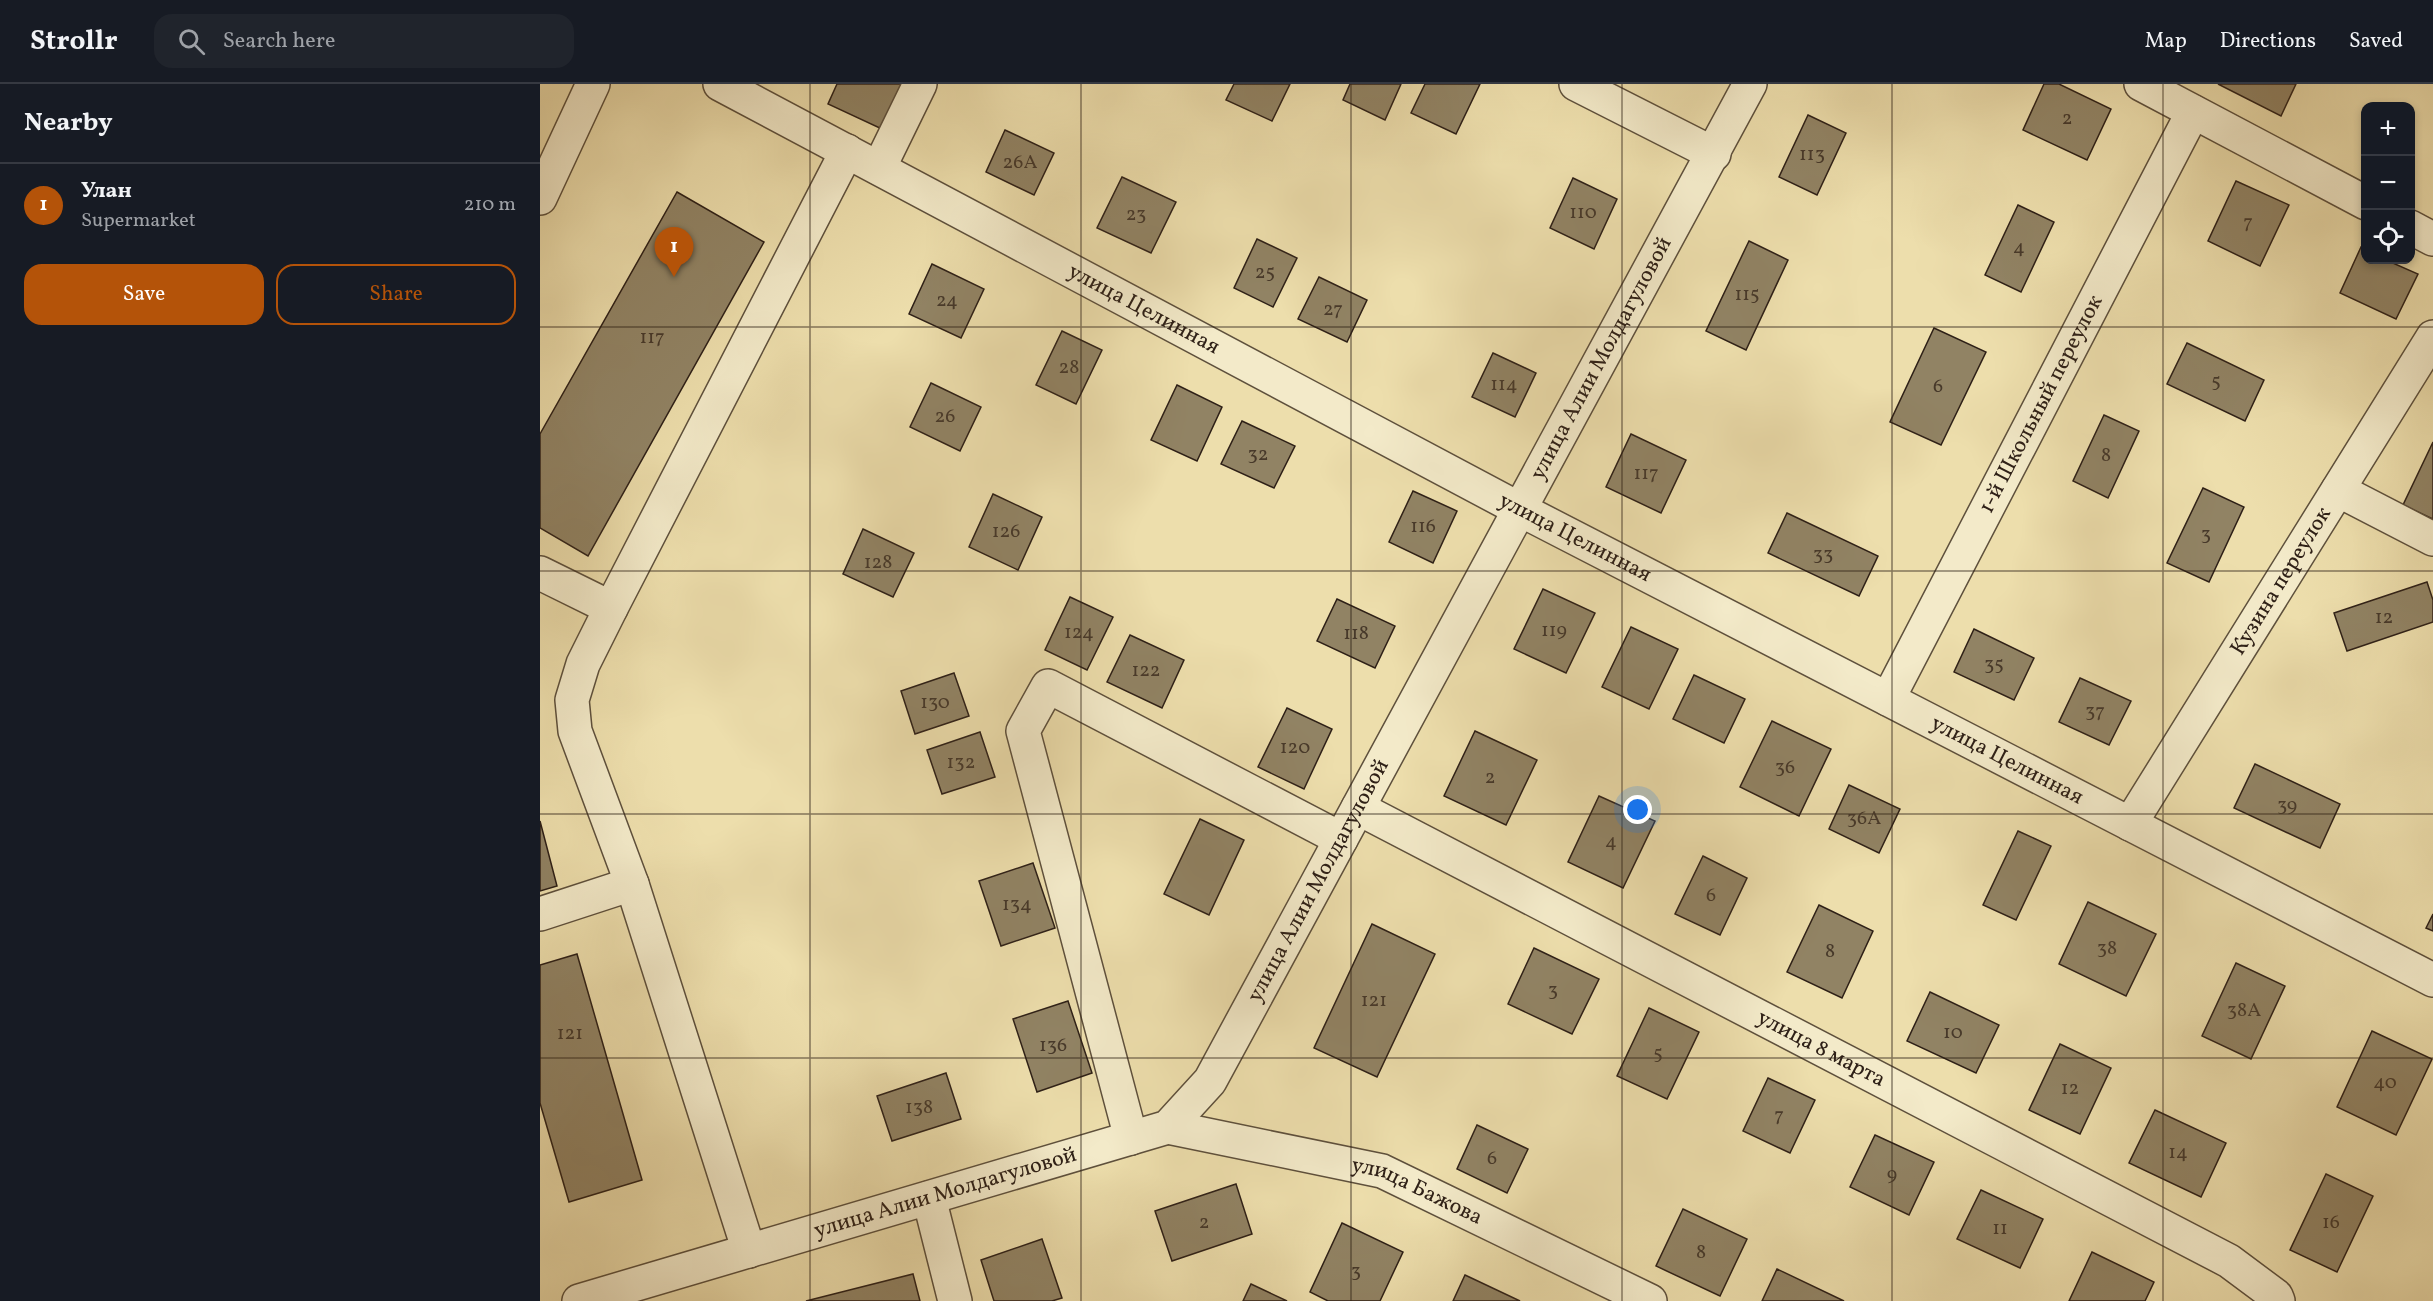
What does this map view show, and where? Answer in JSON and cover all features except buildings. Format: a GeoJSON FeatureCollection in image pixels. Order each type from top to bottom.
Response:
{"type":"FeatureCollection","features":[{"type":"Feature","properties":{"kind":"street"},"geometry":{"type":"LineString","coordinates":[[540,198],[593,84]]}},
{"type":"Feature","properties":{"kind":"street","name":"улица Целинная"},"geometry":{"type":"LineString","coordinates":[[720,84],[1519,508],[2433,980]]}},
{"type":"Feature","properties":{"kind":"street"},"geometry":{"type":"LineString","coordinates":[[879,168],[920,84]]}},
{"type":"Feature","properties":{"kind":"street"},"geometry":{"type":"LineString","coordinates":[[1576,84],[1714,154]]}},
{"type":"Feature","properties":{"kind":"street","name":"улица Алии Молдагуловой"},"geometry":{"type":"LineString","coordinates":[[579,1301],[1168,1127],[1210,1081],[1750,84]]}},
{"type":"Feature","properties":{"kind":"street"},"geometry":{"type":"LineString","coordinates":[[2140,84],[2361,201]]}},
{"type":"Feature","properties":{"kind":"street","name":"1-й Школьный переулок"},"geometry":{"type":"LineString","coordinates":[[1888,699],[2193,112]]}},
{"type":"Feature","properties":{"kind":"street"},"geometry":{"type":"LineString","coordinates":[[749,1251],[632,884],[575,731],[572,700],[583,664],[611,608],[847,151]]}},
{"type":"Feature","properties":{"kind":"street"},"geometry":{"type":"LineString","coordinates":[[2415,230],[2433,239]]}},
{"type":"Feature","properties":{"kind":"street","name":"Кузина переулок"},"geometry":{"type":"LineString","coordinates":[[2130,824],[2433,337]]}},
{"type":"Feature","properties":{"kind":"street"},"geometry":{"type":"LineString","coordinates":[[2338,490],[2433,538]]}},
{"type":"Feature","properties":{"kind":"street"},"geometry":{"type":"LineString","coordinates":[[540,573],[611,608]]}},
{"type":"Feature","properties":{"kind":"street"},"geometry":{"type":"LineString","coordinates":[[1131,1138],[1023,730],[1048,686],[1341,839]]}},
{"type":"Feature","properties":{"kind":"street","name":"улица 8 марта"},"geometry":{"type":"LineString","coordinates":[[1358,808],[2229,1261],[2278,1301]]}},
{"type":"Feature","properties":{"kind":"street"},"geometry":{"type":"LineString","coordinates":[[540,914],[632,884]]}},
{"type":"Feature","properties":{"kind":"street","name":"улица Бажова"},"geometry":{"type":"LineString","coordinates":[[1168,1127],[1382,1171],[1650,1301]]}},
{"type":"Feature","properties":{"kind":"street"},"geometry":{"type":"LineString","coordinates":[[929,1197],[955,1301]]}},
{"type":"Feature","properties":{"kind":"place","name":"Улан"},"geometry":{"type":"Point","coordinates":[674,277]}}]}
